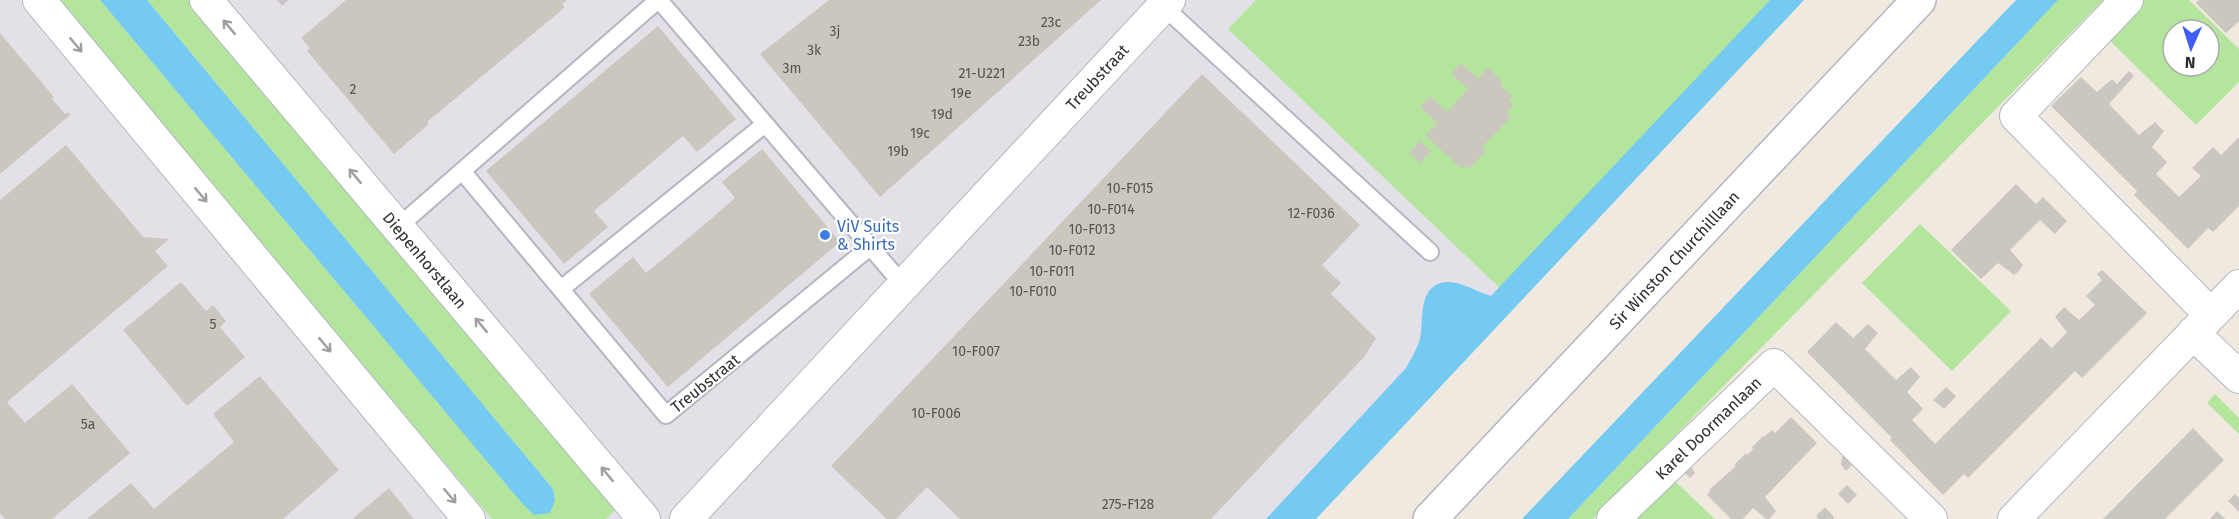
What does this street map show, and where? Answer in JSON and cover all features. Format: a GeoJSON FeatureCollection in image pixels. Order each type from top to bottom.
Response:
{"type":"FeatureCollection","features":[{"type":"Feature","properties":{"kind":"street"},"geometry":{"type":"LineString","coordinates":[[39,0],[469,519]]}},
{"type":"Feature","properties":{"kind":"street","name":"Diepenhorstlaan"},"geometry":{"type":"LineString","coordinates":[[206,0],[644,519]]}},
{"type":"Feature","properties":{"kind":"street","name":"Sir Winston Churchilllaan"},"geometry":{"type":"LineString","coordinates":[[1430,519],[1919,0]]}},
{"type":"Feature","properties":{"kind":"street"},"geometry":{"type":"LineString","coordinates":[[2127,0],[2016,116],[2202,324],[2239,377]]}},
{"type":"Feature","properties":{"kind":"street","name":"Treubstraat"},"geometry":{"type":"LineString","coordinates":[[686,519],[1166,3]]}},
{"type":"Feature","properties":{"kind":"street"},"geometry":{"type":"LineString","coordinates":[[2014,519],[2239,286]]}},
{"type":"Feature","properties":{"kind":"street","name":"Karel Doormanlaan"},"geometry":{"type":"LineString","coordinates":[[1613,519],[1774,365],[1931,519]]}},
{"type":"Feature","properties":{"kind":"lane"},"geometry":{"type":"LineString","coordinates":[[398,227],[658,0],[904,286]]}},
{"type":"Feature","properties":{"kind":"lane"},"geometry":{"type":"LineString","coordinates":[[1166,3],[1431,252]]}},
{"type":"Feature","properties":{"kind":"lane"},"geometry":{"type":"LineString","coordinates":[[561,289],[765,124]]}},
{"type":"Feature","properties":{"kind":"lane","name":"Treubstraat"},"geometry":{"type":"LineString","coordinates":[[462,171],[666,415],[871,246]]}},
{"type":"Feature","properties":{"kind":"shaded area"},"geometry":{"type":"Polygon","coordinates":[[[0,0],[1782,0],[1294,519],[0,519],[0,0]]]}},
{"type":"Feature","properties":{"kind":"green space"},"geometry":{"type":"Polygon","coordinates":[[[56,0],[100,0],[520,501],[555,500],[553,489],[147,0],[193,0],[617,508],[606,519],[492,519],[56,0]]]}},
{"type":"Feature","properties":{"kind":"green space"},"geometry":{"type":"Polygon","coordinates":[[[1256,0],[1776,0],[1506,294],[1228,29],[1256,0]]]}},
{"type":"Feature","properties":{"kind":"green space"},"geometry":{"type":"Polygon","coordinates":[[[2058,0],[2103,0],[1593,519],[1568,519],[2058,0]]]}},
{"type":"Feature","properties":{"kind":"green space"},"geometry":{"type":"Polygon","coordinates":[[[2143,0],[2189,0],[2207,18],[2161,18],[2161,78],[2221,78],[2221,31],[2239,49],[2239,82],[2196,125],[2106,37],[2143,0]]]}},
{"type":"Feature","properties":{"kind":"green space"},"geometry":{"type":"Polygon","coordinates":[[[1920,224],[2011,311],[1952,371],[1862,283],[1920,224]]]}},
{"type":"Feature","properties":{"kind":"green space"},"geometry":{"type":"Polygon","coordinates":[[[2215,394],[2239,418],[2239,434],[2207,403],[2215,394]]]}},
{"type":"Feature","properties":{"kind":"green space"},"geometry":{"type":"Polygon","coordinates":[[[1665,472],[1715,519],[1618,519],[1665,472]]]}},
{"type":"Feature","properties":{"kind":"water"},"geometry":{"type":"Polygon","coordinates":[[[100,0],[147,0],[553,489],[555,500],[550,513],[534,515],[520,501],[100,0]]]}},
{"type":"Feature","properties":{"kind":"water"},"geometry":{"type":"Polygon","coordinates":[[[1770,0],[1804,0],[1316,519],[1266,519],[1406,368],[1420,339],[1424,304],[1431,289],[1437,284],[1452,282],[1491,296],[1770,0]]]}},
{"type":"Feature","properties":{"kind":"water"},"geometry":{"type":"Polygon","coordinates":[[[2016,0],[2058,0],[1568,519],[1522,519],[2016,0]]]}},
{"type":"Feature","properties":{"kind":"building"},"geometry":{"type":"Polygon","coordinates":[[[277,0],[289,0],[282,6],[277,0]]]}},
{"type":"Feature","properties":{"kind":"building"},"geometry":{"type":"Polygon","coordinates":[[[346,0],[567,0],[562,4],[565,7],[563,9],[427,122],[429,124],[394,154],[307,51],[310,48],[301,38],[346,0]]]}},
{"type":"Feature","properties":{"kind":"building"},"geometry":{"type":"Polygon","coordinates":[[[829,0],[1101,0],[880,197],[760,54],[829,0]]]}},
{"type":"Feature","properties":{"kind":"building"},"geometry":{"type":"Polygon","coordinates":[[[2199,0],[2239,0],[2239,21],[2226,33],[2221,28],[2221,18],[2211,18],[2196,3],[2199,0]]]}},
{"type":"Feature","properties":{"kind":"building"},"geometry":{"type":"Polygon","coordinates":[[[658,26],[736,119],[697,152],[683,136],[594,211],[608,227],[564,264],[486,171],[658,26]]]}},
{"type":"Feature","properties":{"kind":"building"},"geometry":{"type":"Polygon","coordinates":[[[0,33],[54,97],[52,99],[65,114],[68,112],[70,115],[0,174],[0,33]]]}},
{"type":"Feature","properties":{"kind":"building"},"geometry":{"type":"Polygon","coordinates":[[[1461,63],[1478,79],[1488,67],[1502,82],[1500,85],[1512,96],[1509,100],[1514,105],[1506,112],[1511,117],[1482,147],[1486,151],[1469,169],[1465,165],[1462,169],[1425,135],[1437,123],[1420,107],[1430,96],[1447,112],[1468,89],[1451,74],[1461,63]]]}},
{"type":"Feature","properties":{"kind":"building"},"geometry":{"type":"Polygon","coordinates":[[[2129,71],[2134,76],[2109,104],[2139,135],[2155,122],[2164,131],[2152,147],[2167,162],[2156,174],[2179,197],[2201,176],[2192,168],[2213,147],[2221,155],[2239,137],[2239,206],[2213,232],[2208,228],[2188,249],[2134,195],[2137,191],[2051,106],[2081,77],[2097,92],[2112,79],[2117,84],[2129,71]]]}},
{"type":"Feature","properties":{"kind":"building"},"geometry":{"type":"Polygon","coordinates":[[[1202,74],[1360,225],[1322,265],[1341,283],[1331,294],[1376,338],[1364,357],[1211,519],[960,519],[927,487],[896,519],[887,519],[831,466],[1202,74]]]}},
{"type":"Feature","properties":{"kind":"building"},"geometry":{"type":"Polygon","coordinates":[[[1419,141],[1431,151],[1421,163],[1409,153],[1419,141]]]}},
{"type":"Feature","properties":{"kind":"building"},"geometry":{"type":"Polygon","coordinates":[[[66,145],[143,237],[169,239],[155,251],[168,266],[7,402],[25,423],[72,384],[130,453],[52,519],[5,519],[0,513],[0,200],[66,145]]]}},
{"type":"Feature","properties":{"kind":"building"},"geometry":{"type":"Polygon","coordinates":[[[762,149],[840,242],[668,387],[589,294],[633,257],[646,273],[691,236],[735,198],[722,182],[762,149]]]}},
{"type":"Feature","properties":{"kind":"building"},"geometry":{"type":"Polygon","coordinates":[[[2016,184],[2036,204],[2043,197],[2067,221],[2055,234],[2040,220],[2010,250],[2023,265],[2018,272],[2014,275],[1998,263],[1981,279],[1951,250],[2016,184]]]}},
{"type":"Feature","properties":{"kind":"building"},"geometry":{"type":"Polygon","coordinates":[[[2102,270],[2147,313],[2082,378],[2075,371],[1968,478],[1964,474],[1943,495],[1890,440],[1892,438],[1807,352],[1836,322],[1853,338],[1868,324],[1878,333],[1865,349],[1896,380],[1911,367],[1920,377],[1907,392],[1923,409],[1912,420],[1935,444],[2041,338],[2052,348],[2067,332],[2055,317],[2064,307],[2079,320],[2095,305],[2086,296],[2102,280],[2097,274],[2102,270]]]}},
{"type":"Feature","properties":{"kind":"building"},"geometry":{"type":"Polygon","coordinates":[[[181,282],[206,311],[213,305],[226,321],[220,327],[245,357],[187,406],[123,330],[181,282]]]}},
{"type":"Feature","properties":{"kind":"building"},"geometry":{"type":"Polygon","coordinates":[[[260,376],[339,470],[283,519],[87,519],[131,483],[154,509],[234,442],[213,414],[260,376]]]}},
{"type":"Feature","properties":{"kind":"building"},"geometry":{"type":"Polygon","coordinates":[[[1946,387],[1956,396],[1944,409],[1933,400],[1946,387]]]}},
{"type":"Feature","properties":{"kind":"building"},"geometry":{"type":"Polygon","coordinates":[[[1791,417],[1817,443],[1765,497],[1776,511],[1769,519],[1753,508],[1743,519],[1731,519],[1707,495],[1709,490],[1736,466],[1734,465],[1746,453],[1747,455],[1753,449],[1752,447],[1763,436],[1772,430],[1775,433],[1791,417]]]}},
{"type":"Feature","properties":{"kind":"building"},"geometry":{"type":"Polygon","coordinates":[[[2193,428],[2224,460],[2165,519],[2103,519],[2193,428]]]}},
{"type":"Feature","properties":{"kind":"building"},"geometry":{"type":"Polygon","coordinates":[[[1846,453],[1855,462],[1846,471],[1841,465],[1842,457],[1846,453]]]}},
{"type":"Feature","properties":{"kind":"building"},"geometry":{"type":"Polygon","coordinates":[[[1689,463],[1695,473],[1690,478],[1679,467],[1689,463]]]}},
{"type":"Feature","properties":{"kind":"building"},"geometry":{"type":"Polygon","coordinates":[[[1847,485],[1857,495],[1848,504],[1838,494],[1847,485]]]}},
{"type":"Feature","properties":{"kind":"building"},"geometry":{"type":"Polygon","coordinates":[[[389,488],[414,519],[352,519],[389,488]]]}},
{"type":"Feature","properties":{"kind":"building"},"geometry":{"type":"Polygon","coordinates":[[[2235,494],[2239,498],[2239,512],[2228,501],[2235,494]]]}},
{"type":"Feature","properties":{"kind":"building"},"geometry":{"type":"Polygon","coordinates":[[[1825,507],[1834,517],[1833,519],[1819,519],[1816,516],[1825,507]]]}},
{"type":"Feature","properties":{"kind":"building"},"geometry":{"type":"Polygon","coordinates":[[[2217,511],[2225,519],[2210,519],[2217,511]]]}},
{"type":"Feature","properties":{"kind":"place","name":"ViV Suits & Shirts"},"geometry":{"type":"Point","coordinates":[825,235]}}]}
